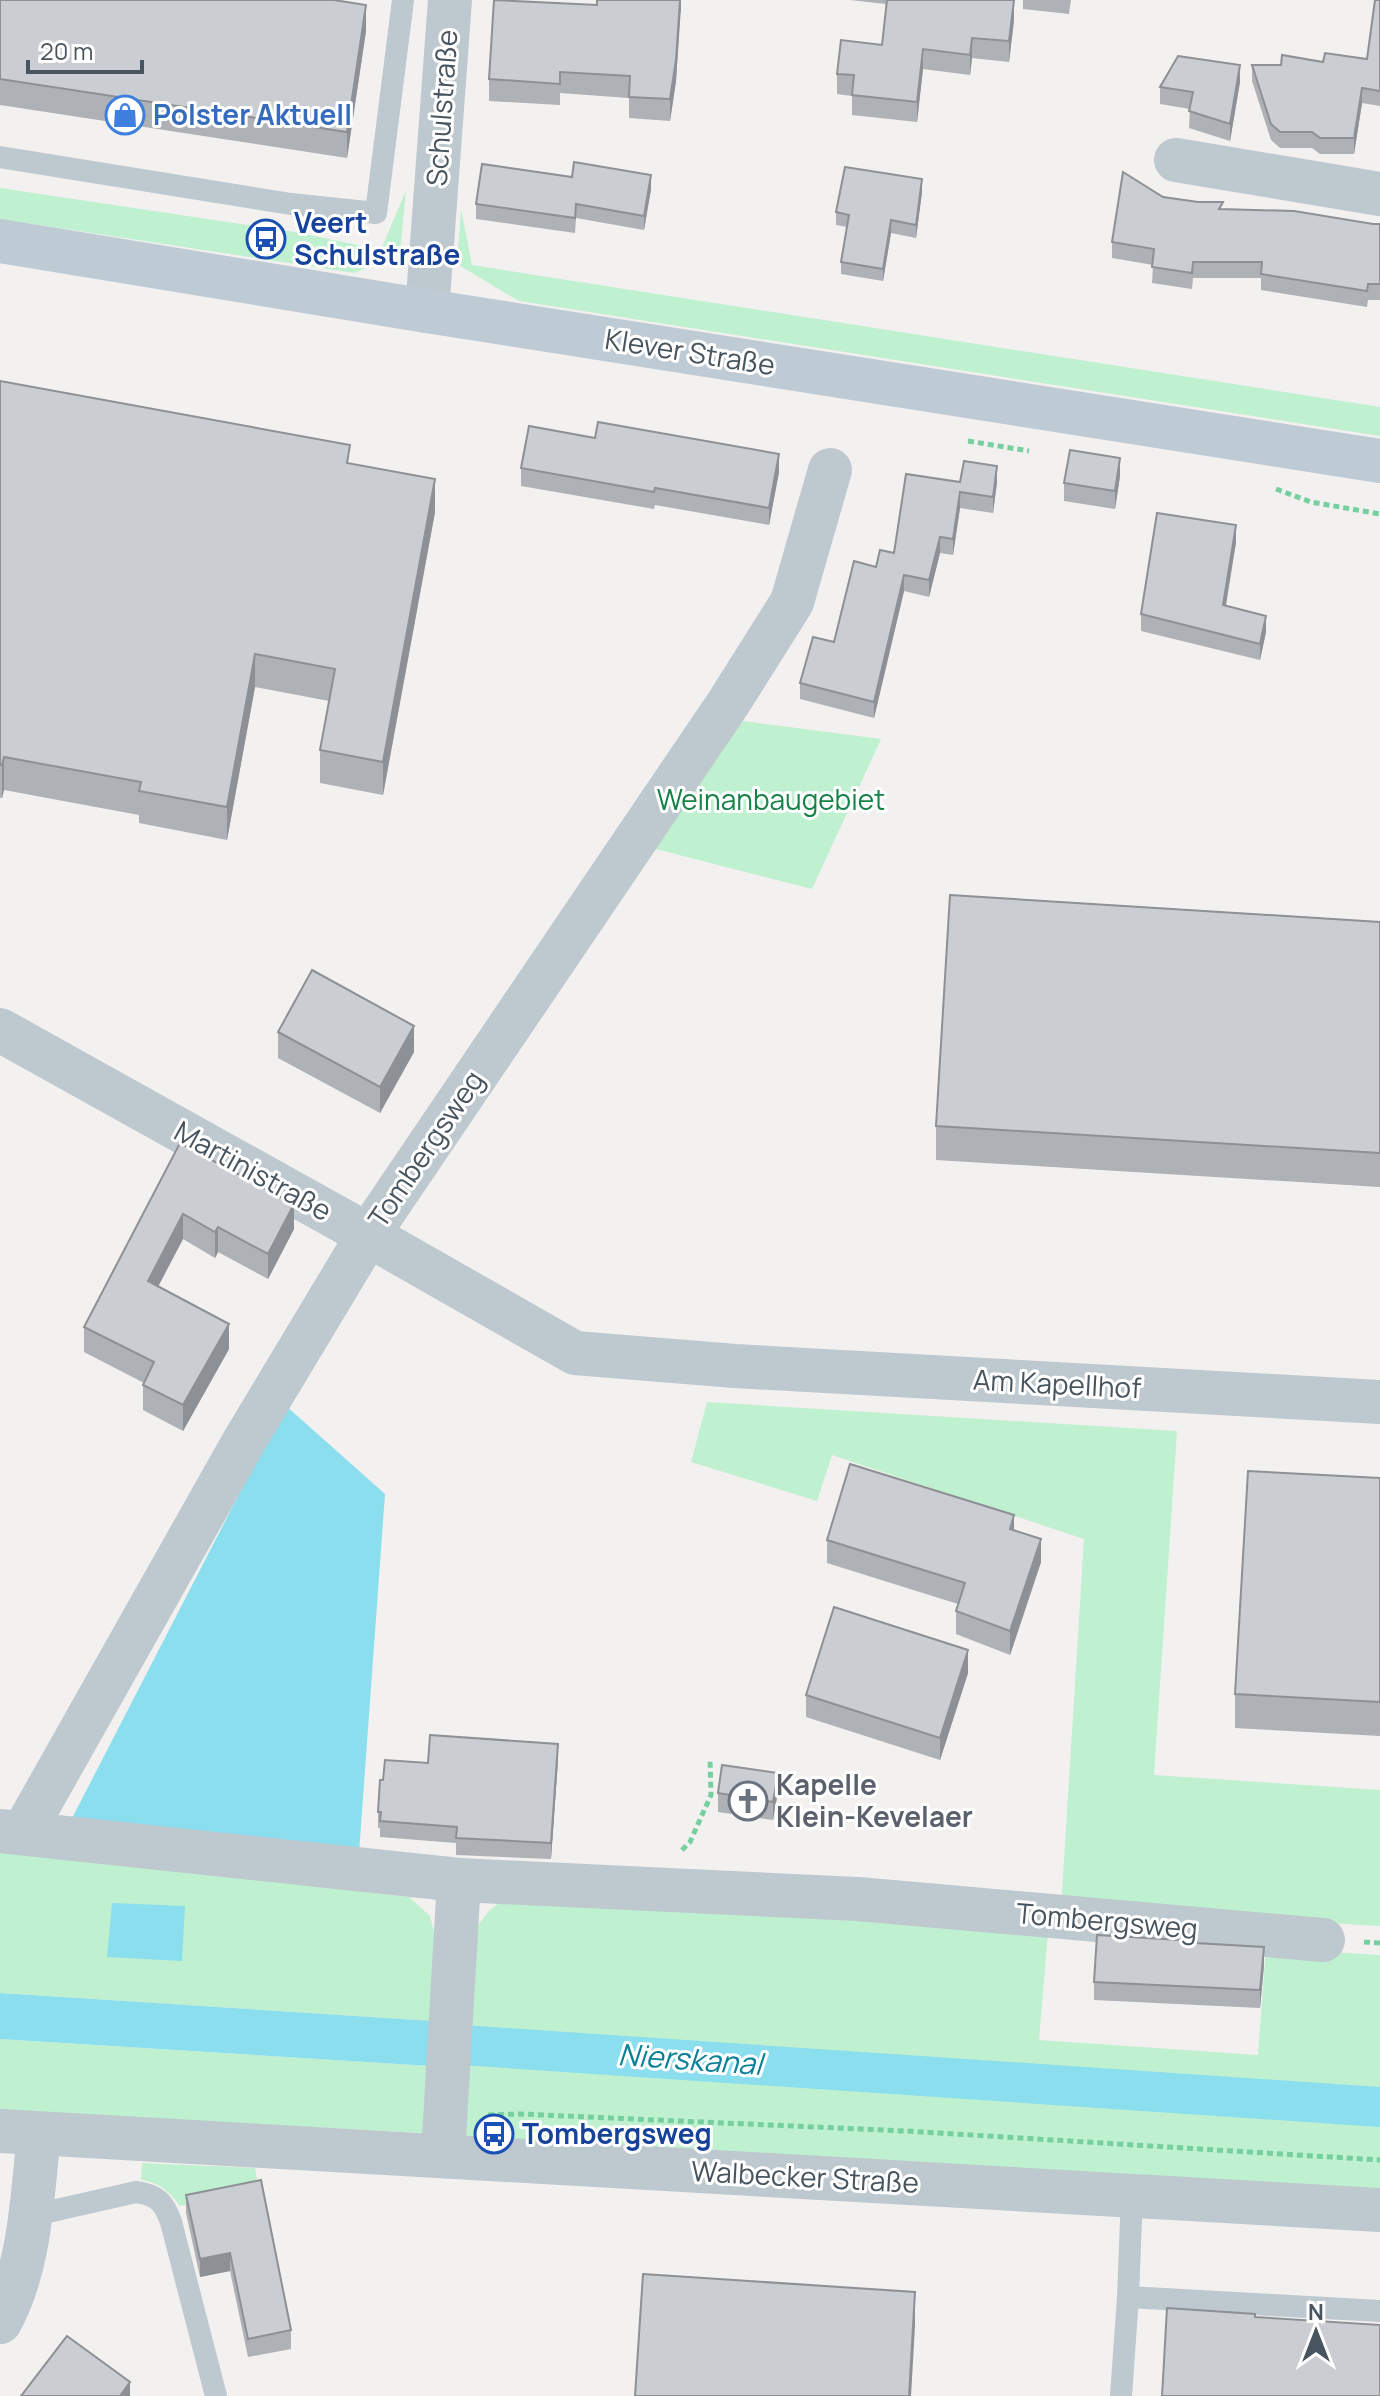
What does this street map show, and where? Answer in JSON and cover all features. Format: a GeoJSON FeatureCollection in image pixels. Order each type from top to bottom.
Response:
{"type":"FeatureCollection","features":[{"type":"Feature","properties":{"kind":"main road","name":"Klever Straße"},"geometry":{"type":"LineString","coordinates":[[0,241],[1380,461]]}},
{"type":"Feature","properties":{"kind":"street","name":"Schulstraße"},"geometry":{"type":"LineString","coordinates":[[427,311],[450,0]]}},
{"type":"Feature","properties":{"kind":"street"},"geometry":{"type":"LineString","coordinates":[[1176,160],[1380,194]]}},
{"type":"Feature","properties":{"kind":"street","name":"Tombergsweg"},"geometry":{"type":"LineString","coordinates":[[830,470],[792,602],[729,702],[368,1235],[11,1832],[459,1880],[858,1899],[1323,1940]]}},
{"type":"Feature","properties":{"kind":"street","name":"Martinistraße"},"geometry":{"type":"LineString","coordinates":[[0,1030],[575,1353],[735,1366]]}},
{"type":"Feature","properties":{"kind":"street","name":"Am Kapellhof"},"geometry":{"type":"LineString","coordinates":[[735,1366],[1380,1402]]}},
{"type":"Feature","properties":{"kind":"street"},"geometry":{"type":"LineString","coordinates":[[445,2119],[459,1880]]}},
{"type":"Feature","properties":{"kind":"street","name":"Walbecker Straße"},"geometry":{"type":"LineString","coordinates":[[0,2322],[20,2270],[30,2216],[19,2133],[445,2119],[1132,2194],[1380,2210]]}},
{"type":"Feature","properties":{"kind":"lane"},"geometry":{"type":"LineString","coordinates":[[0,157],[291,204],[376,213],[403,0]]}},
{"type":"Feature","properties":{"kind":"lane"},"geometry":{"type":"LineString","coordinates":[[427,0],[450,0]]}},
{"type":"Feature","properties":{"kind":"lane"},"geometry":{"type":"LineString","coordinates":[[30,2216],[136,2192],[159,2199],[171,2222],[216,2396]]}},
{"type":"Feature","properties":{"kind":"lane"},"geometry":{"type":"LineString","coordinates":[[1121,2396],[1132,2194]]}},
{"type":"Feature","properties":{"kind":"lane"},"geometry":{"type":"LineString","coordinates":[[1128,2297],[1380,2311]]}},
{"type":"Feature","properties":{"kind":"path"},"geometry":{"type":"LineString","coordinates":[[641,1888],[690,1842],[711,1795],[710,1759]]}},
{"type":"Feature","properties":{"kind":"path"},"geometry":{"type":"LineString","coordinates":[[445,2119],[520,2114],[906,2131],[1380,2160]]}},
{"type":"Feature","properties":{"kind":"green space"},"geometry":{"type":"Polygon","coordinates":[[[0,188],[295,232],[381,250],[406,190],[400,253],[354,273],[0,219],[0,188]]]}},
{"type":"Feature","properties":{"kind":"green space"},"geometry":{"type":"Polygon","coordinates":[[[461,209],[472,265],[1380,407],[1380,436],[519,301],[457,264],[461,209]]]}},
{"type":"Feature","properties":{"kind":"green space","name":"Weinanbaugebiet"},"geometry":{"type":"Polygon","coordinates":[[[735,720],[881,739],[812,889],[648,847],[735,720]]]}},
{"type":"Feature","properties":{"kind":"green space"},"geometry":{"type":"Polygon","coordinates":[[[707,1402],[1177,1431],[1154,1775],[1380,1790],[1380,1926],[1061,1908],[1084,1539],[832,1455],[817,1501],[691,1462],[707,1402]]]}},
{"type":"Feature","properties":{"kind":"green space"},"geometry":{"type":"Polygon","coordinates":[[[0,1845],[48,1854],[409,1897],[430,1916],[437,1944],[433,2021],[0,1993],[0,1845]]]}},
{"type":"Feature","properties":{"kind":"green space"},"geometry":{"type":"Polygon","coordinates":[[[510,1894],[1048,1933],[1039,2040],[1258,2055],[1266,1948],[1380,1955],[1380,2193],[456,2136],[469,1937],[489,1911],[510,1894]]]}},
{"type":"Feature","properties":{"kind":"green space"},"geometry":{"type":"Polygon","coordinates":[[[0,2039],[430,2066],[424,2133],[0,2111],[0,2039]]]}},
{"type":"Feature","properties":{"kind":"green space"},"geometry":{"type":"Polygon","coordinates":[[[142,2163],[255,2168],[259,2191],[180,2206],[164,2188],[141,2180],[142,2163]]]}},
{"type":"Feature","properties":{"kind":"water"},"geometry":{"type":"Polygon","coordinates":[[[285,1405],[385,1494],[359,1853],[68,1826],[285,1405]]]}},
{"type":"Feature","properties":{"kind":"water"},"geometry":{"type":"Polygon","coordinates":[[[112,1903],[185,1906],[182,1961],[107,1957],[112,1903]]]}},
{"type":"Feature","properties":{"kind":"water"},"geometry":{"type":"Polygon","coordinates":[[[0,1993],[433,2021],[430,2066],[0,2039],[0,1993]]]}},
{"type":"Feature","properties":{"kind":"building"},"geometry":{"type":"Polygon","coordinates":[[[0,0],[334,0],[366,5],[347,132],[0,79],[0,0]]]}},
{"type":"Feature","properties":{"kind":"building"},"geometry":{"type":"Polygon","coordinates":[[[494,0],[597,5],[597,0],[680,0],[670,99],[629,97],[630,76],[560,72],[560,84],[489,79],[494,0]]]}},
{"type":"Feature","properties":{"kind":"building"},"geometry":{"type":"Polygon","coordinates":[[[887,0],[1014,0],[1009,41],[972,38],[970,55],[923,49],[917,102],[852,95],[854,75],[837,74],[841,40],[882,45],[887,0]]]}},
{"type":"Feature","properties":{"kind":"building"},"geometry":{"type":"Polygon","coordinates":[[[1375,0],[1380,0],[1380,91],[1362,88],[1354,138],[1320,138],[1312,132],[1280,132],[1271,124],[1252,65],[1281,65],[1282,55],[1323,62],[1325,53],[1367,59],[1375,0]]]}},
{"type":"Feature","properties":{"kind":"building"},"geometry":{"type":"Polygon","coordinates":[[[1178,56],[1240,65],[1230,124],[1189,111],[1193,92],[1160,87],[1178,56]]]}},
{"type":"Feature","properties":{"kind":"building"},"geometry":{"type":"Polygon","coordinates":[[[574,162],[651,175],[644,216],[576,204],[575,218],[476,204],[482,164],[572,177],[574,162]]]}},
{"type":"Feature","properties":{"kind":"building"},"geometry":{"type":"Polygon","coordinates":[[[845,167],[922,179],[916,225],[891,220],[883,269],[841,262],[849,215],[836,212],[845,167]]]}},
{"type":"Feature","properties":{"kind":"building"},"geometry":{"type":"Polygon","coordinates":[[[1123,172],[1163,197],[1223,202],[1219,209],[1294,211],[1380,224],[1380,284],[1368,284],[1367,291],[1261,274],[1262,262],[1193,262],[1192,273],[1152,267],[1154,249],[1112,242],[1123,172]]]}},
{"type":"Feature","properties":{"kind":"building"},"geometry":{"type":"Polygon","coordinates":[[[0,381],[350,445],[347,463],[435,479],[383,762],[320,750],[335,669],[255,654],[227,807],[139,791],[141,782],[4,757],[0,765],[0,381]]]}},
{"type":"Feature","properties":{"kind":"building"},"geometry":{"type":"Polygon","coordinates":[[[598,422],[779,454],[769,508],[655,488],[654,492],[521,468],[529,426],[595,438],[598,422]]]}},
{"type":"Feature","properties":{"kind":"building"},"geometry":{"type":"Polygon","coordinates":[[[1070,450],[1120,458],[1115,491],[1064,483],[1070,450]]]}},
{"type":"Feature","properties":{"kind":"building"},"geometry":{"type":"Polygon","coordinates":[[[964,461],[997,466],[993,497],[960,492],[953,539],[940,537],[929,580],[904,575],[874,702],[800,683],[813,637],[834,642],[854,561],[876,567],[880,550],[894,553],[906,474],[960,482],[964,461]]]}},
{"type":"Feature","properties":{"kind":"building"},"geometry":{"type":"Polygon","coordinates":[[[1157,513],[1236,525],[1223,605],[1266,616],[1260,644],[1141,614],[1157,513]]]}},
{"type":"Feature","properties":{"kind":"building"},"geometry":{"type":"Polygon","coordinates":[[[950,895],[1380,922],[1380,1153],[936,1126],[950,895]]]}},
{"type":"Feature","properties":{"kind":"building"},"geometry":{"type":"Polygon","coordinates":[[[312,970],[414,1026],[380,1087],[278,1032],[312,970]]]}},
{"type":"Feature","properties":{"kind":"building"},"geometry":{"type":"Polygon","coordinates":[[[180,1143],[294,1204],[268,1254],[218,1227],[215,1232],[183,1214],[148,1281],[229,1324],[183,1405],[143,1385],[154,1362],[84,1327],[180,1143]]]}},
{"type":"Feature","properties":{"kind":"building"},"geometry":{"type":"Polygon","coordinates":[[[850,1464],[1014,1515],[1010,1529],[1041,1539],[1010,1631],[956,1611],[965,1583],[827,1540],[850,1464]]]}},
{"type":"Feature","properties":{"kind":"building"},"geometry":{"type":"Polygon","coordinates":[[[1248,1471],[1380,1478],[1380,1702],[1235,1694],[1248,1471]]]}},
{"type":"Feature","properties":{"kind":"building"},"geometry":{"type":"Polygon","coordinates":[[[834,1607],[968,1650],[940,1738],[806,1695],[834,1607]]]}},
{"type":"Feature","properties":{"kind":"building"},"geometry":{"type":"Polygon","coordinates":[[[430,1735],[558,1744],[551,1843],[456,1838],[457,1827],[380,1821],[380,1780],[383,1780],[385,1760],[428,1763],[430,1735]]]}},
{"type":"Feature","properties":{"kind":"building"},"geometry":{"type":"Polygon","coordinates":[[[722,1765],[778,1773],[773,1802],[718,1793],[722,1765]]]}},
{"type":"Feature","properties":{"kind":"building"},"geometry":{"type":"Polygon","coordinates":[[[1097,1935],[1264,1947],[1260,1990],[1094,1982],[1097,1935]]]}},
{"type":"Feature","properties":{"kind":"building"},"geometry":{"type":"Polygon","coordinates":[[[261,2180],[291,2330],[248,2339],[230,2253],[200,2259],[186,2195],[261,2180]]]}},
{"type":"Feature","properties":{"kind":"building"},"geometry":{"type":"Polygon","coordinates":[[[643,2274],[915,2292],[909,2396],[635,2396],[643,2274]]]}},
{"type":"Feature","properties":{"kind":"building"},"geometry":{"type":"Polygon","coordinates":[[[1167,2308],[1380,2325],[1380,2396],[1162,2396],[1167,2308]]]}},
{"type":"Feature","properties":{"kind":"building"},"geometry":{"type":"Polygon","coordinates":[[[67,2336],[130,2382],[120,2396],[21,2396],[67,2336]]]}},
{"type":"Feature","properties":{"kind":"waterway","name":"Nierskanal"},"geometry":{"type":"LineString","coordinates":[[418,2042],[1380,2107]]}},
{"type":"Feature","properties":{"kind":"place","name":"Polster Aktuell"},"geometry":{"type":"Point","coordinates":[125,115]}},
{"type":"Feature","properties":{"kind":"place","name":"Veert Schulstraße"},"geometry":{"type":"Point","coordinates":[266,239]}},
{"type":"Feature","properties":{"kind":"place","name":"Kapelle Klein-Kevelaer"},"geometry":{"type":"Point","coordinates":[748,1801]}},
{"type":"Feature","properties":{"kind":"place","name":"Tombergsweg"},"geometry":{"type":"Point","coordinates":[494,2134]}}]}
